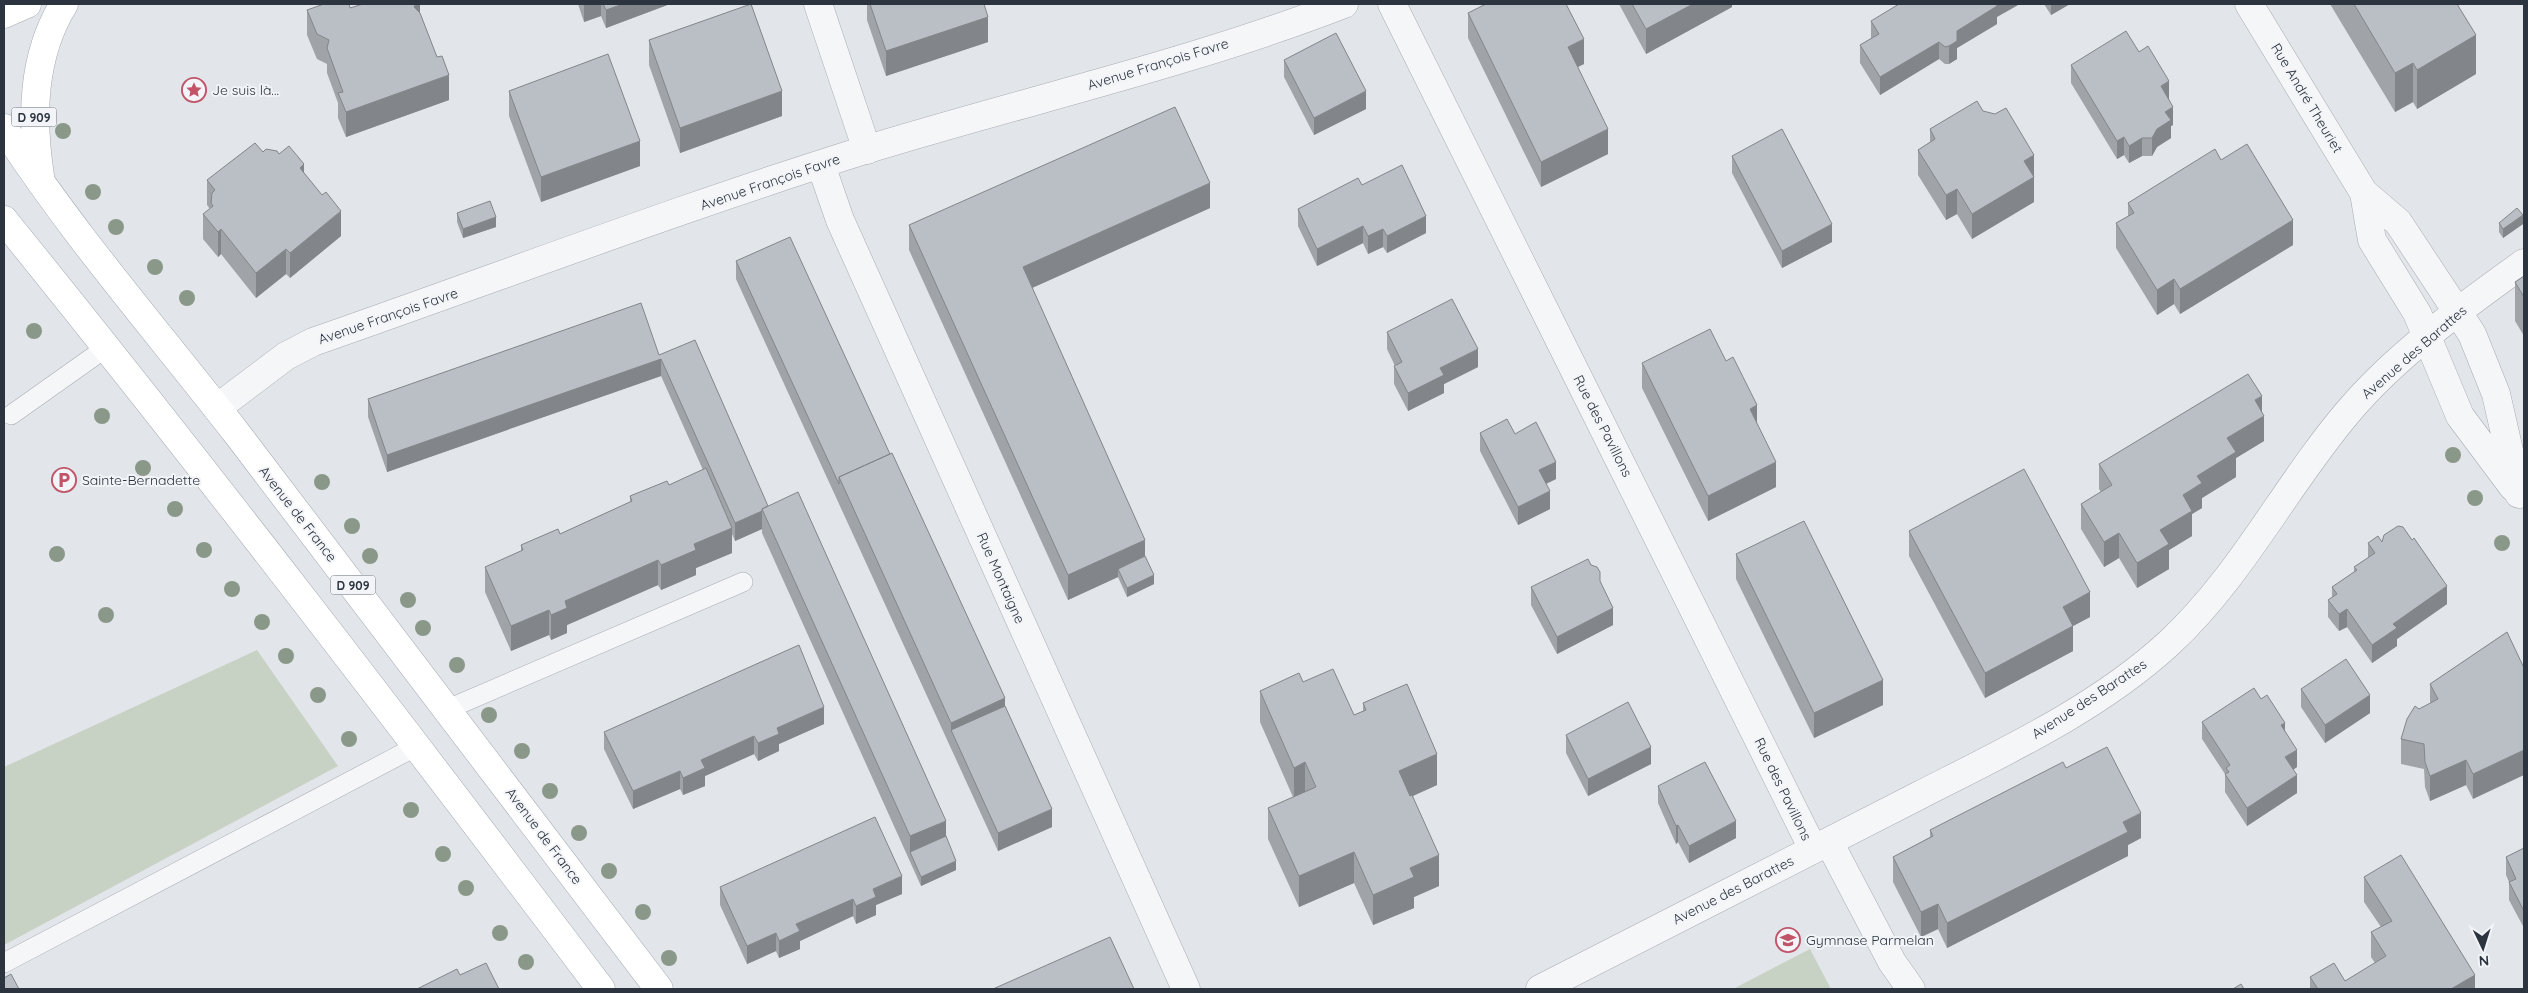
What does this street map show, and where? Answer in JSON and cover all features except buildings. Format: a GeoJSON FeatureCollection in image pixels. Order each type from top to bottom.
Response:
{"type":"FeatureCollection","features":[{"type":"Feature","properties":{"kind":"main road"},"geometry":{"type":"LineString","coordinates":[[4,14],[27,4]]}},
{"type":"Feature","properties":{"kind":"main road","name":"Avenue de France"},"geometry":{"type":"LineString","coordinates":[[41,185],[34,140],[34,98],[43,49],[51,24],[64,4]]}},
{"type":"Feature","properties":{"kind":"main road","name":"Avenue de France"},"geometry":{"type":"LineString","coordinates":[[4,128],[41,185],[448,709],[659,989]]}},
{"type":"Feature","properties":{"kind":"main road"},"geometry":{"type":"LineString","coordinates":[[4,220],[107,347],[417,746],[601,989]]}},
{"type":"Feature","properties":{"kind":"street"},"geometry":{"type":"LineString","coordinates":[[818,4],[866,150]]}},
{"type":"Feature","properties":{"kind":"street","name":"Avenue François Favre"},"geometry":{"type":"LineString","coordinates":[[216,408],[286,356],[313,342],[821,164],[1190,55],[1344,4]]}},
{"type":"Feature","properties":{"kind":"street","name":"Rue des Pavillons"},"geometry":{"type":"LineString","coordinates":[[1392,4],[1821,846],[1892,962],[1911,989]]}},
{"type":"Feature","properties":{"kind":"street","name":"Rue André Theuriet"},"geometry":{"type":"LineString","coordinates":[[2249,4],[2364,193],[2398,222],[2459,312],[2481,352],[2496,394],[2522,500]]}},
{"type":"Feature","properties":{"kind":"street","name":"Rue Montaigne"},"geometry":{"type":"LineString","coordinates":[[821,164],[840,220],[1186,989]]}},
{"type":"Feature","properties":{"kind":"street","name":"Rue André Theuriet"},"geometry":{"type":"LineString","coordinates":[[2364,193],[2372,240],[2417,313],[2426,339],[2460,416],[2522,500]]}},
{"type":"Feature","properties":{"kind":"street","name":"Avenue des Barattes"},"geometry":{"type":"LineString","coordinates":[[1540,989],[2045,731],[2116,684],[2168,644],[2211,597],[2350,410],[2388,371],[2459,312],[2524,263]]}},
{"type":"Feature","properties":{"kind":"lane"},"geometry":{"type":"LineString","coordinates":[[11,415],[107,347]]}},
{"type":"Feature","properties":{"kind":"lane"},"geometry":{"type":"LineString","coordinates":[[448,709],[743,582]]}},
{"type":"Feature","properties":{"kind":"lane"},"geometry":{"type":"LineString","coordinates":[[4,963],[417,746]]}},
{"type":"Feature","properties":{"kind":"green space"},"geometry":{"type":"Polygon","coordinates":[[[257,650],[338,766],[4,945],[4,767],[257,650]]]}},
{"type":"Feature","properties":{"kind":"green space"},"geometry":{"type":"Polygon","coordinates":[[[1810,949],[1831,989],[1733,989],[1810,949]]]}},
{"type":"Feature","properties":{"kind":"place","name":"Je suis là..."},"geometry":{"type":"Point","coordinates":[194,90]}},
{"type":"Feature","properties":{"kind":"place","name":"Sainte-Bernadette"},"geometry":{"type":"Point","coordinates":[64,480]}},
{"type":"Feature","properties":{"kind":"place","name":"Gymnase Parmelan"},"geometry":{"type":"Point","coordinates":[1788,940]}}]}
